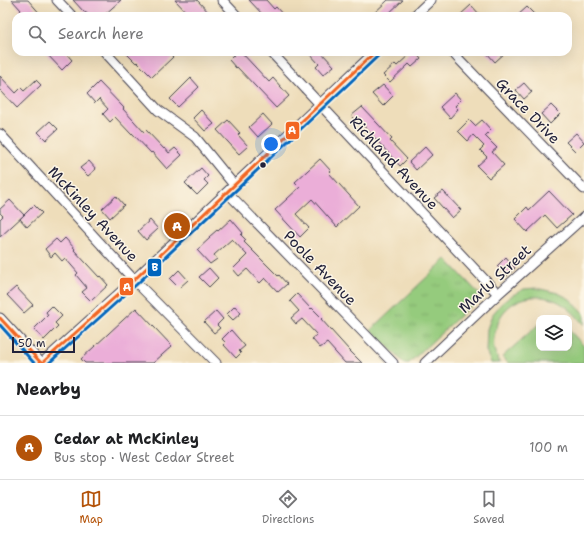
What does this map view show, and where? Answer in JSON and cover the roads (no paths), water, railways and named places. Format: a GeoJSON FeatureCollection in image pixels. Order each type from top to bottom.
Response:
{"type":"FeatureCollection","features":[{"type":"Feature","properties":{"kind":"street"},"geometry":{"type":"LineString","coordinates":[[57,0],[68,12]]}},
{"type":"Feature","properties":{"kind":"street"},"geometry":{"type":"LineString","coordinates":[[222,0],[233,12]]}},
{"type":"Feature","properties":{"kind":"street"},"geometry":{"type":"LineString","coordinates":[[419,12],[431,0]]}},
{"type":"Feature","properties":{"kind":"street"},"geometry":{"type":"LineString","coordinates":[[109,56],[158,110],[195,137],[234,185]]}},
{"type":"Feature","properties":{"kind":"street","name":"Richland Avenue"},"geometry":{"type":"LineString","coordinates":[[275,56],[498,294]]}},
{"type":"Feature","properties":{"kind":"street"},"geometry":{"type":"LineString","coordinates":[[0,318],[42,363],[134,280],[371,56]]}},
{"type":"Feature","properties":{"kind":"street","name":"Grace Drive"},"geometry":{"type":"LineString","coordinates":[[456,56],[584,189]]}},
{"type":"Feature","properties":{"kind":"street","name":"McKinley Avenue"},"geometry":{"type":"LineString","coordinates":[[0,134],[134,280],[216,363]]}},
{"type":"Feature","properties":{"kind":"street","name":"Poole Avenue"},"geometry":{"type":"LineString","coordinates":[[227,192],[393,363]]}},
{"type":"Feature","properties":{"kind":"street","name":"Marlu Street"},"geometry":{"type":"LineString","coordinates":[[425,363],[498,294],[584,217]]}},
{"type":"Feature","properties":{"kind":"place","name":"Cedar at McKinley"},"geometry":{"type":"Point","coordinates":[177,226]}}]}
